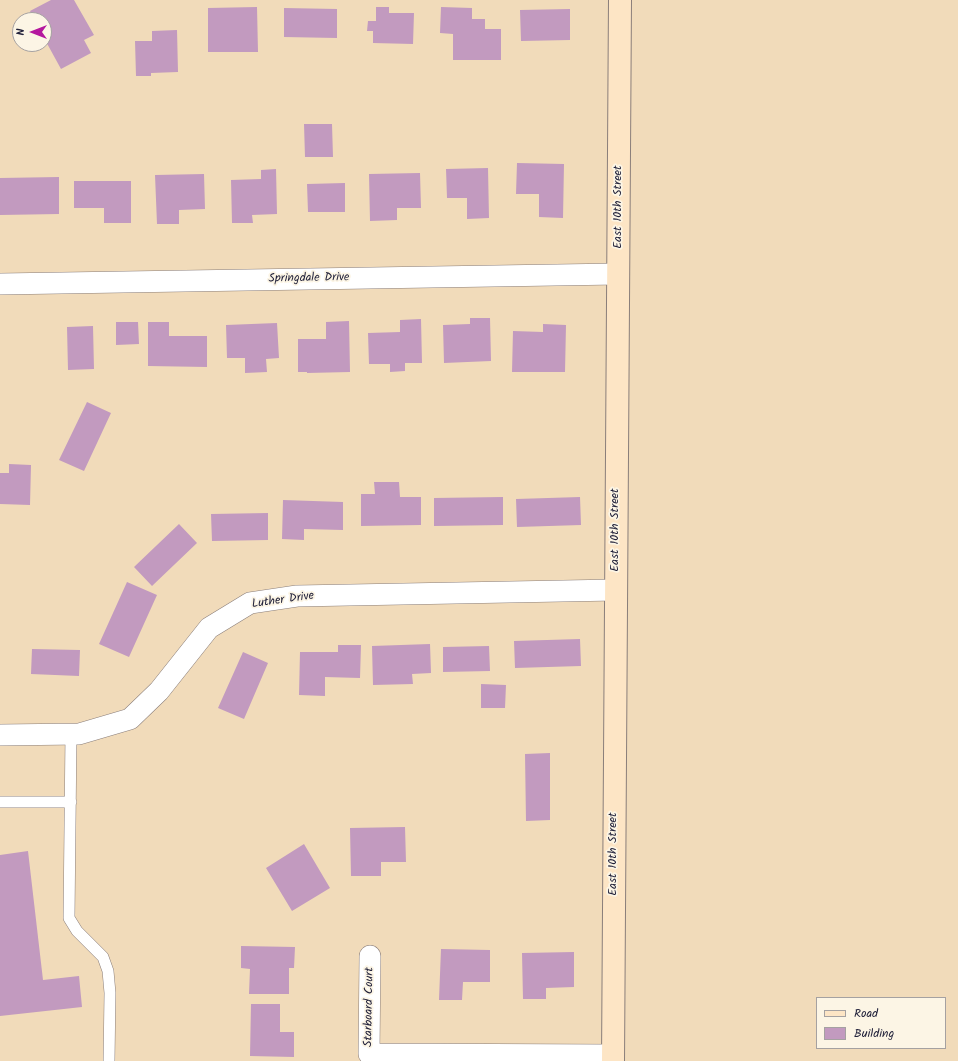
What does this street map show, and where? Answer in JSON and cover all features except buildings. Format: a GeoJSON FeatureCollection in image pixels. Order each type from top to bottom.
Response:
{"type":"FeatureCollection","features":[{"type":"Feature","properties":{"kind":"main road","name":"East 10th Street"},"geometry":{"type":"LineString","coordinates":[[613,1058],[620,0]]}},
{"type":"Feature","properties":{"kind":"street","name":"Springdale Drive"},"geometry":{"type":"LineString","coordinates":[[0,284],[618,274]]}},
{"type":"Feature","properties":{"kind":"street","name":"Luther Drive"},"geometry":{"type":"LineString","coordinates":[[0,735],[79,734],[130,719],[159,691],[208,628],[250,603],[297,596],[616,590]]}},
{"type":"Feature","properties":{"kind":"street","name":"Starboard Court"},"geometry":{"type":"LineString","coordinates":[[370,956],[369,1054],[613,1058]]}},
{"type":"Feature","properties":{"kind":"lane"},"geometry":{"type":"LineString","coordinates":[[72,734],[69,918],[77,931],[103,957],[108,971],[110,993],[109,1061]]}},
{"type":"Feature","properties":{"kind":"lane"},"geometry":{"type":"LineString","coordinates":[[0,802],[70,802]]}}]}
